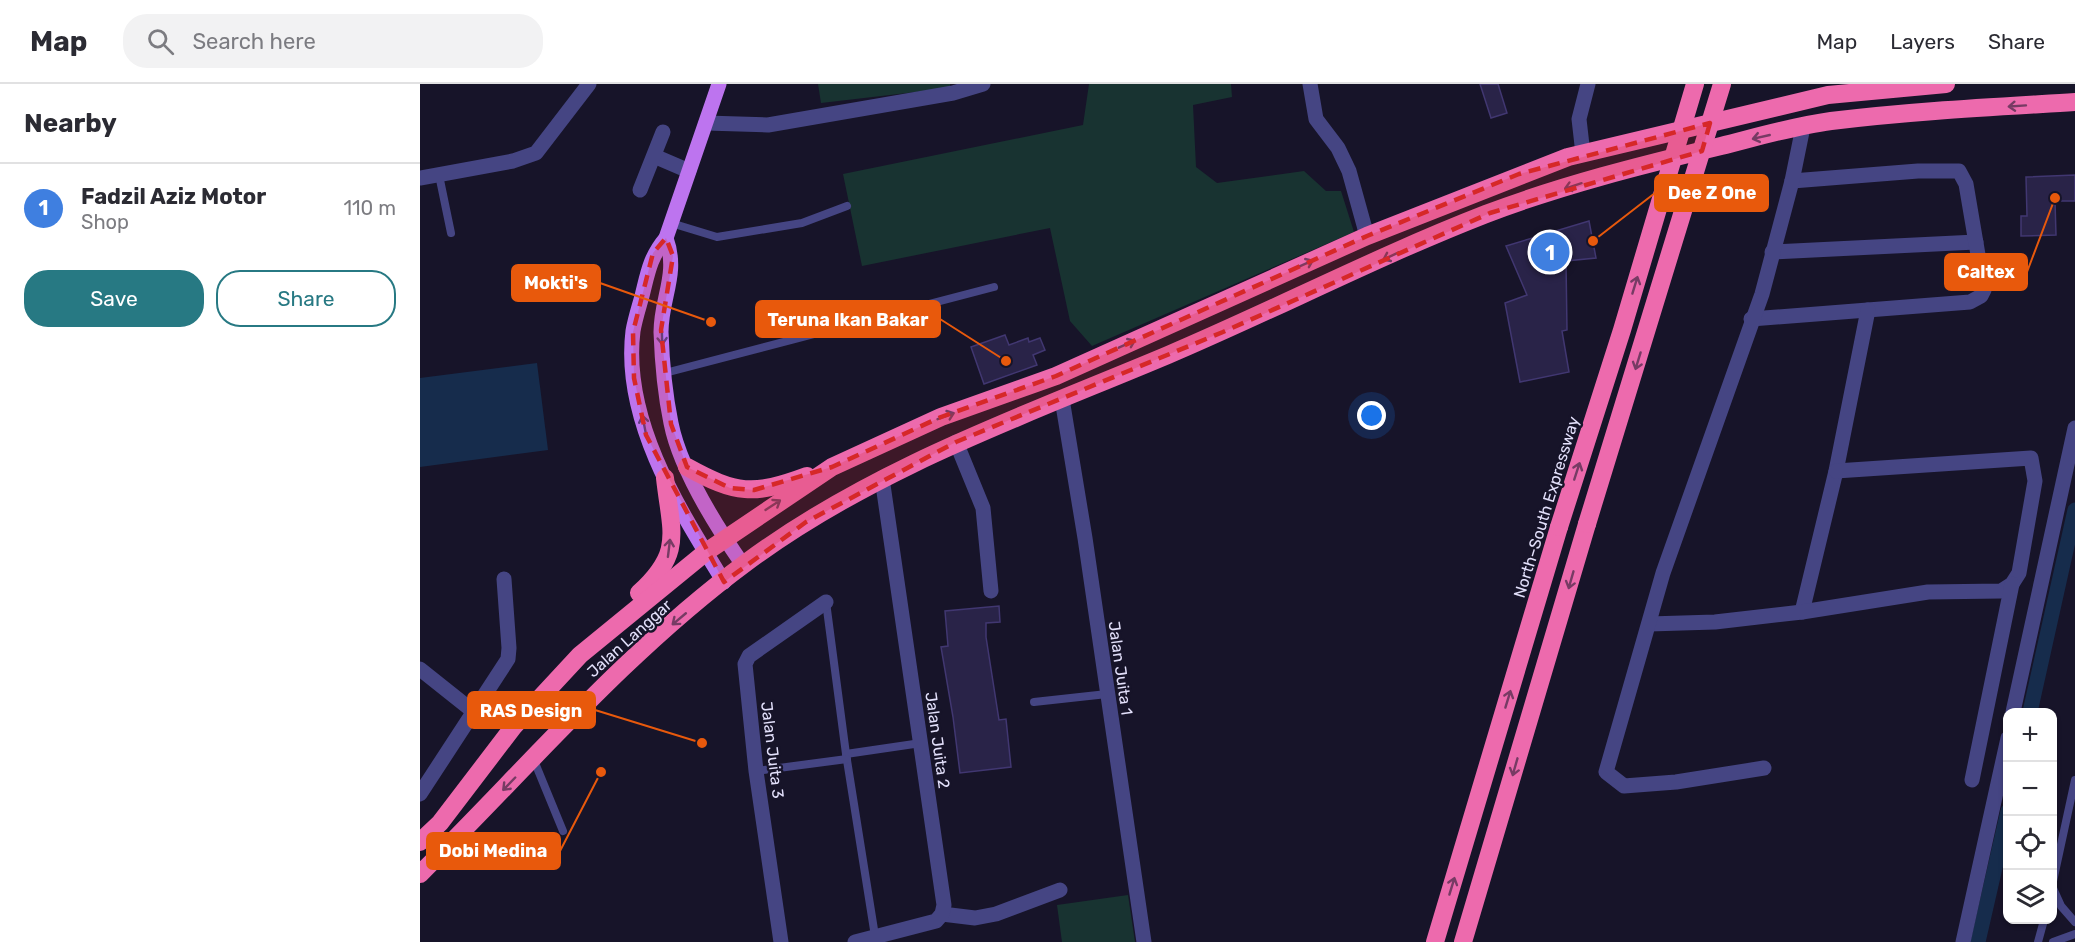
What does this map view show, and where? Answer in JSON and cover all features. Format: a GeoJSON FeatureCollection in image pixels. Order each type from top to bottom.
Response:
{"type":"FeatureCollection","features":[{"type":"Feature","properties":{"kind":"highway","name":"North–South Expressway"},"geometry":{"type":"LineString","coordinates":[[1435,942],[1695,84]]}},
{"type":"Feature","properties":{"kind":"highway"},"geometry":{"type":"LineString","coordinates":[[1463,942],[1587,524],[1722,84]]}},
{"type":"Feature","properties":{"kind":"highway"},"geometry":{"type":"LineString","coordinates":[[687,467],[730,488],[754,490],[796,480],[832,467],[940,417],[1056,376],[1367,236],[1520,174],[1583,154],[1830,90],[1946,84]]}},
{"type":"Feature","properties":{"kind":"highway","name":"Jalan Langgar"},"geometry":{"type":"LineString","coordinates":[[420,874],[628,661],[743,565],[806,522],[882,478],[956,442],[1223,332],[1490,213],[1660,160],[1828,121],[1937,110],[2075,102]]}},
{"type":"Feature","properties":{"kind":"highway","name":"Jalan Langgar"},"geometry":{"type":"LineString","coordinates":[[420,842],[440,822],[513,726],[580,655],[706,552],[832,467]]}},
{"type":"Feature","properties":{"kind":"highway"},"geometry":{"type":"LineString","coordinates":[[580,655],[608,622],[652,581],[667,562],[671,548],[665,478]]}},
{"type":"Feature","properties":{"kind":"main road"},"geometry":{"type":"LineString","coordinates":[[719,84],[669,230],[653,253],[633,332],[634,378],[646,435],[665,478],[724,582]]}},
{"type":"Feature","properties":{"kind":"main road"},"geometry":{"type":"LineString","coordinates":[[669,230],[673,256],[661,330],[671,424],[687,467],[725,538],[743,565]]}},
{"type":"Feature","properties":{"kind":"street"},"geometry":{"type":"LineString","coordinates":[[420,178],[520,160],[536,153],[589,84]]}},
{"type":"Feature","properties":{"kind":"street"},"geometry":{"type":"LineString","coordinates":[[706,123],[768,125],[953,93],[983,84]]}},
{"type":"Feature","properties":{"kind":"street"},"geometry":{"type":"LineString","coordinates":[[1310,84],[1316,119],[1338,148],[1349,171],[1367,236]]}},
{"type":"Feature","properties":{"kind":"street"},"geometry":{"type":"LineString","coordinates":[[1583,154],[1579,119],[1588,84]]}},
{"type":"Feature","properties":{"kind":"street"},"geometry":{"type":"LineString","coordinates":[[1764,768],[1676,782],[1624,786],[1606,772],[1663,573],[1751,319],[1762,294],[1792,181],[1803,127]]}},
{"type":"Feature","properties":{"kind":"street"},"geometry":{"type":"LineString","coordinates":[[640,190],[663,132]]}},
{"type":"Feature","properties":{"kind":"street"},"geometry":{"type":"LineString","coordinates":[[654,156],[689,171]]}},
{"type":"Feature","properties":{"kind":"street"},"geometry":{"type":"LineString","coordinates":[[1751,319],[1970,302],[1981,296],[1984,290],[1966,184],[1959,171],[1918,171],[1792,181]]}},
{"type":"Feature","properties":{"kind":"street"},"geometry":{"type":"LineString","coordinates":[[1772,252],[1976,242]]}},
{"type":"Feature","properties":{"kind":"street"},"geometry":{"type":"LineString","coordinates":[[1802,612],[1836,471],[1868,310]]}},
{"type":"Feature","properties":{"kind":"street","name":"Jalan Juita 1"},"geometry":{"type":"LineString","coordinates":[[1062,399],[1085,538],[1144,942]]}},
{"type":"Feature","properties":{"kind":"street"},"geometry":{"type":"LineString","coordinates":[[2014,708],[2075,428]]}},
{"type":"Feature","properties":{"kind":"street"},"geometry":{"type":"LineString","coordinates":[[956,442],[983,508],[991,591]]}},
{"type":"Feature","properties":{"kind":"street"},"geometry":{"type":"LineString","coordinates":[[1836,471],[2031,458],[2035,481],[2031,514],[2019,573],[2012,584],[1972,780]]}},
{"type":"Feature","properties":{"kind":"street","name":"Jalan Juita 2"},"geometry":{"type":"LineString","coordinates":[[882,478],[944,905],[942,914]]}},
{"type":"Feature","properties":{"kind":"street"},"geometry":{"type":"LineString","coordinates":[[420,794],[508,659],[504,579]]}},
{"type":"Feature","properties":{"kind":"street"},"geometry":{"type":"LineString","coordinates":[[1648,624],[1715,622],[1802,612],[1928,592],[2001,591],[2012,584]]}},
{"type":"Feature","properties":{"kind":"street","name":"Jalan Juita 3"},"geometry":{"type":"LineString","coordinates":[[781,942],[756,771],[746,664],[749,656],[826,602]]}},
{"type":"Feature","properties":{"kind":"street"},"geometry":{"type":"LineString","coordinates":[[420,669],[474,712]]}},
{"type":"Feature","properties":{"kind":"street"},"geometry":{"type":"LineString","coordinates":[[1963,942],[2003,757]]}},
{"type":"Feature","properties":{"kind":"street"},"geometry":{"type":"LineString","coordinates":[[855,942],[936,921],[942,914],[975,918],[996,914],[1060,890]]}},
{"type":"Feature","properties":{"kind":"lane"},"geometry":{"type":"LineString","coordinates":[[439,175],[451,233]]}},
{"type":"Feature","properties":{"kind":"lane"},"geometry":{"type":"LineString","coordinates":[[669,230],[717,237],[802,223],[847,206]]}},
{"type":"Feature","properties":{"kind":"lane"},"geometry":{"type":"LineString","coordinates":[[665,373],[994,287]]}},
{"type":"Feature","properties":{"kind":"lane"},"geometry":{"type":"LineString","coordinates":[[826,602],[846,756],[875,936]]}},
{"type":"Feature","properties":{"kind":"lane"},"geometry":{"type":"LineString","coordinates":[[1034,702],[1107,694]]}},
{"type":"Feature","properties":{"kind":"lane"},"geometry":{"type":"LineString","coordinates":[[756,771],[921,743]]}},
{"type":"Feature","properties":{"kind":"lane"},"geometry":{"type":"LineString","coordinates":[[533,758],[563,831]]}},
{"type":"Feature","properties":{"kind":"lane"},"geometry":{"type":"LineString","coordinates":[[2075,780],[2052,886],[2061,906],[2075,922]]}},
{"type":"Feature","properties":{"kind":"lane"},"geometry":{"type":"LineString","coordinates":[[2038,942],[2043,924]]}},
{"type":"Feature","properties":{"kind":"lane"},"geometry":{"type":"LineString","coordinates":[[2053,942],[2075,934]]}},
{"type":"Feature","properties":{"kind":"highlighted area"},"geometry":{"type":"Polygon","coordinates":[[[1710,123],[1702,151],[1490,213],[1223,332],[956,442],[806,522],[724,582],[646,435],[634,378],[633,332],[653,253],[666,238],[673,256],[661,330],[671,424],[687,467],[730,488],[754,490],[832,467],[941,417],[1056,376],[1367,236],[1519,174],[1710,123]]]}},
{"type":"Feature","properties":{"kind":"green space"},"geometry":{"type":"Polygon","coordinates":[[[818,84],[950,84],[950,88],[821,103],[818,84]]]}},
{"type":"Feature","properties":{"kind":"green space"},"geometry":{"type":"Polygon","coordinates":[[[1089,84],[1231,84],[1232,97],[1193,105],[1196,167],[1217,183],[1304,171],[1326,191],[1341,191],[1354,232],[1092,346],[1070,321],[1050,228],[862,266],[843,174],[1083,125],[1089,84]]]}},
{"type":"Feature","properties":{"kind":"green space"},"geometry":{"type":"Polygon","coordinates":[[[1128,895],[1135,942],[1062,942],[1057,905],[1128,895]]]}},
{"type":"Feature","properties":{"kind":"water"},"geometry":{"type":"Polygon","coordinates":[[[537,363],[548,450],[420,467],[420,378],[537,363]]]}},
{"type":"Feature","properties":{"kind":"building"},"geometry":{"type":"Polygon","coordinates":[[[1480,84],[1498,84],[1507,113],[1491,118],[1480,84]]]}},
{"type":"Feature","properties":{"kind":"building"},"geometry":{"type":"Polygon","coordinates":[[[2075,175],[2075,201],[2055,201],[2056,235],[2021,236],[2021,216],[2027,216],[2026,177],[2075,175]]]}},
{"type":"Feature","properties":{"kind":"building"},"geometry":{"type":"Polygon","coordinates":[[[1589,221],[1596,258],[1566,261],[1567,330],[1562,331],[1569,372],[1520,382],[1505,303],[1527,295],[1506,246],[1589,221]]]}},
{"type":"Feature","properties":{"kind":"building"},"geometry":{"type":"Polygon","coordinates":[[[1005,335],[1009,345],[1028,338],[1029,342],[1040,338],[1045,350],[1033,355],[1037,365],[984,384],[971,347],[1005,335]]]}},
{"type":"Feature","properties":{"kind":"building"},"geometry":{"type":"Polygon","coordinates":[[[999,606],[1000,622],[986,623],[986,637],[999,720],[1006,719],[1011,767],[960,773],[941,647],[948,646],[945,611],[999,606]]]}},
{"type":"Feature","properties":{"kind":"waterway"},"geometry":{"type":"LineString","coordinates":[[2031,708],[2075,510]]}},
{"type":"Feature","properties":{"kind":"waterway"},"geometry":{"type":"LineString","coordinates":[[1978,942],[2007,816]]}},
{"type":"Feature","properties":{"kind":"place","name":"Caltex"},"geometry":{"type":"Point","coordinates":[2055,198]}},
{"type":"Feature","properties":{"kind":"place","name":"Dee Z One"},"geometry":{"type":"Point","coordinates":[1593,241]}},
{"type":"Feature","properties":{"kind":"place","name":"Fadzil Aziz Motor"},"geometry":{"type":"Point","coordinates":[1550,252]}},
{"type":"Feature","properties":{"kind":"place","name":"Mokti's"},"geometry":{"type":"Point","coordinates":[711,322]}},
{"type":"Feature","properties":{"kind":"place","name":"Teruna Ikan Bakar"},"geometry":{"type":"Point","coordinates":[1006,361]}},
{"type":"Feature","properties":{"kind":"place","name":"RAS Design"},"geometry":{"type":"Point","coordinates":[702,743]}},
{"type":"Feature","properties":{"kind":"place","name":"Dobi Medina"},"geometry":{"type":"Point","coordinates":[601,772]}}]}
